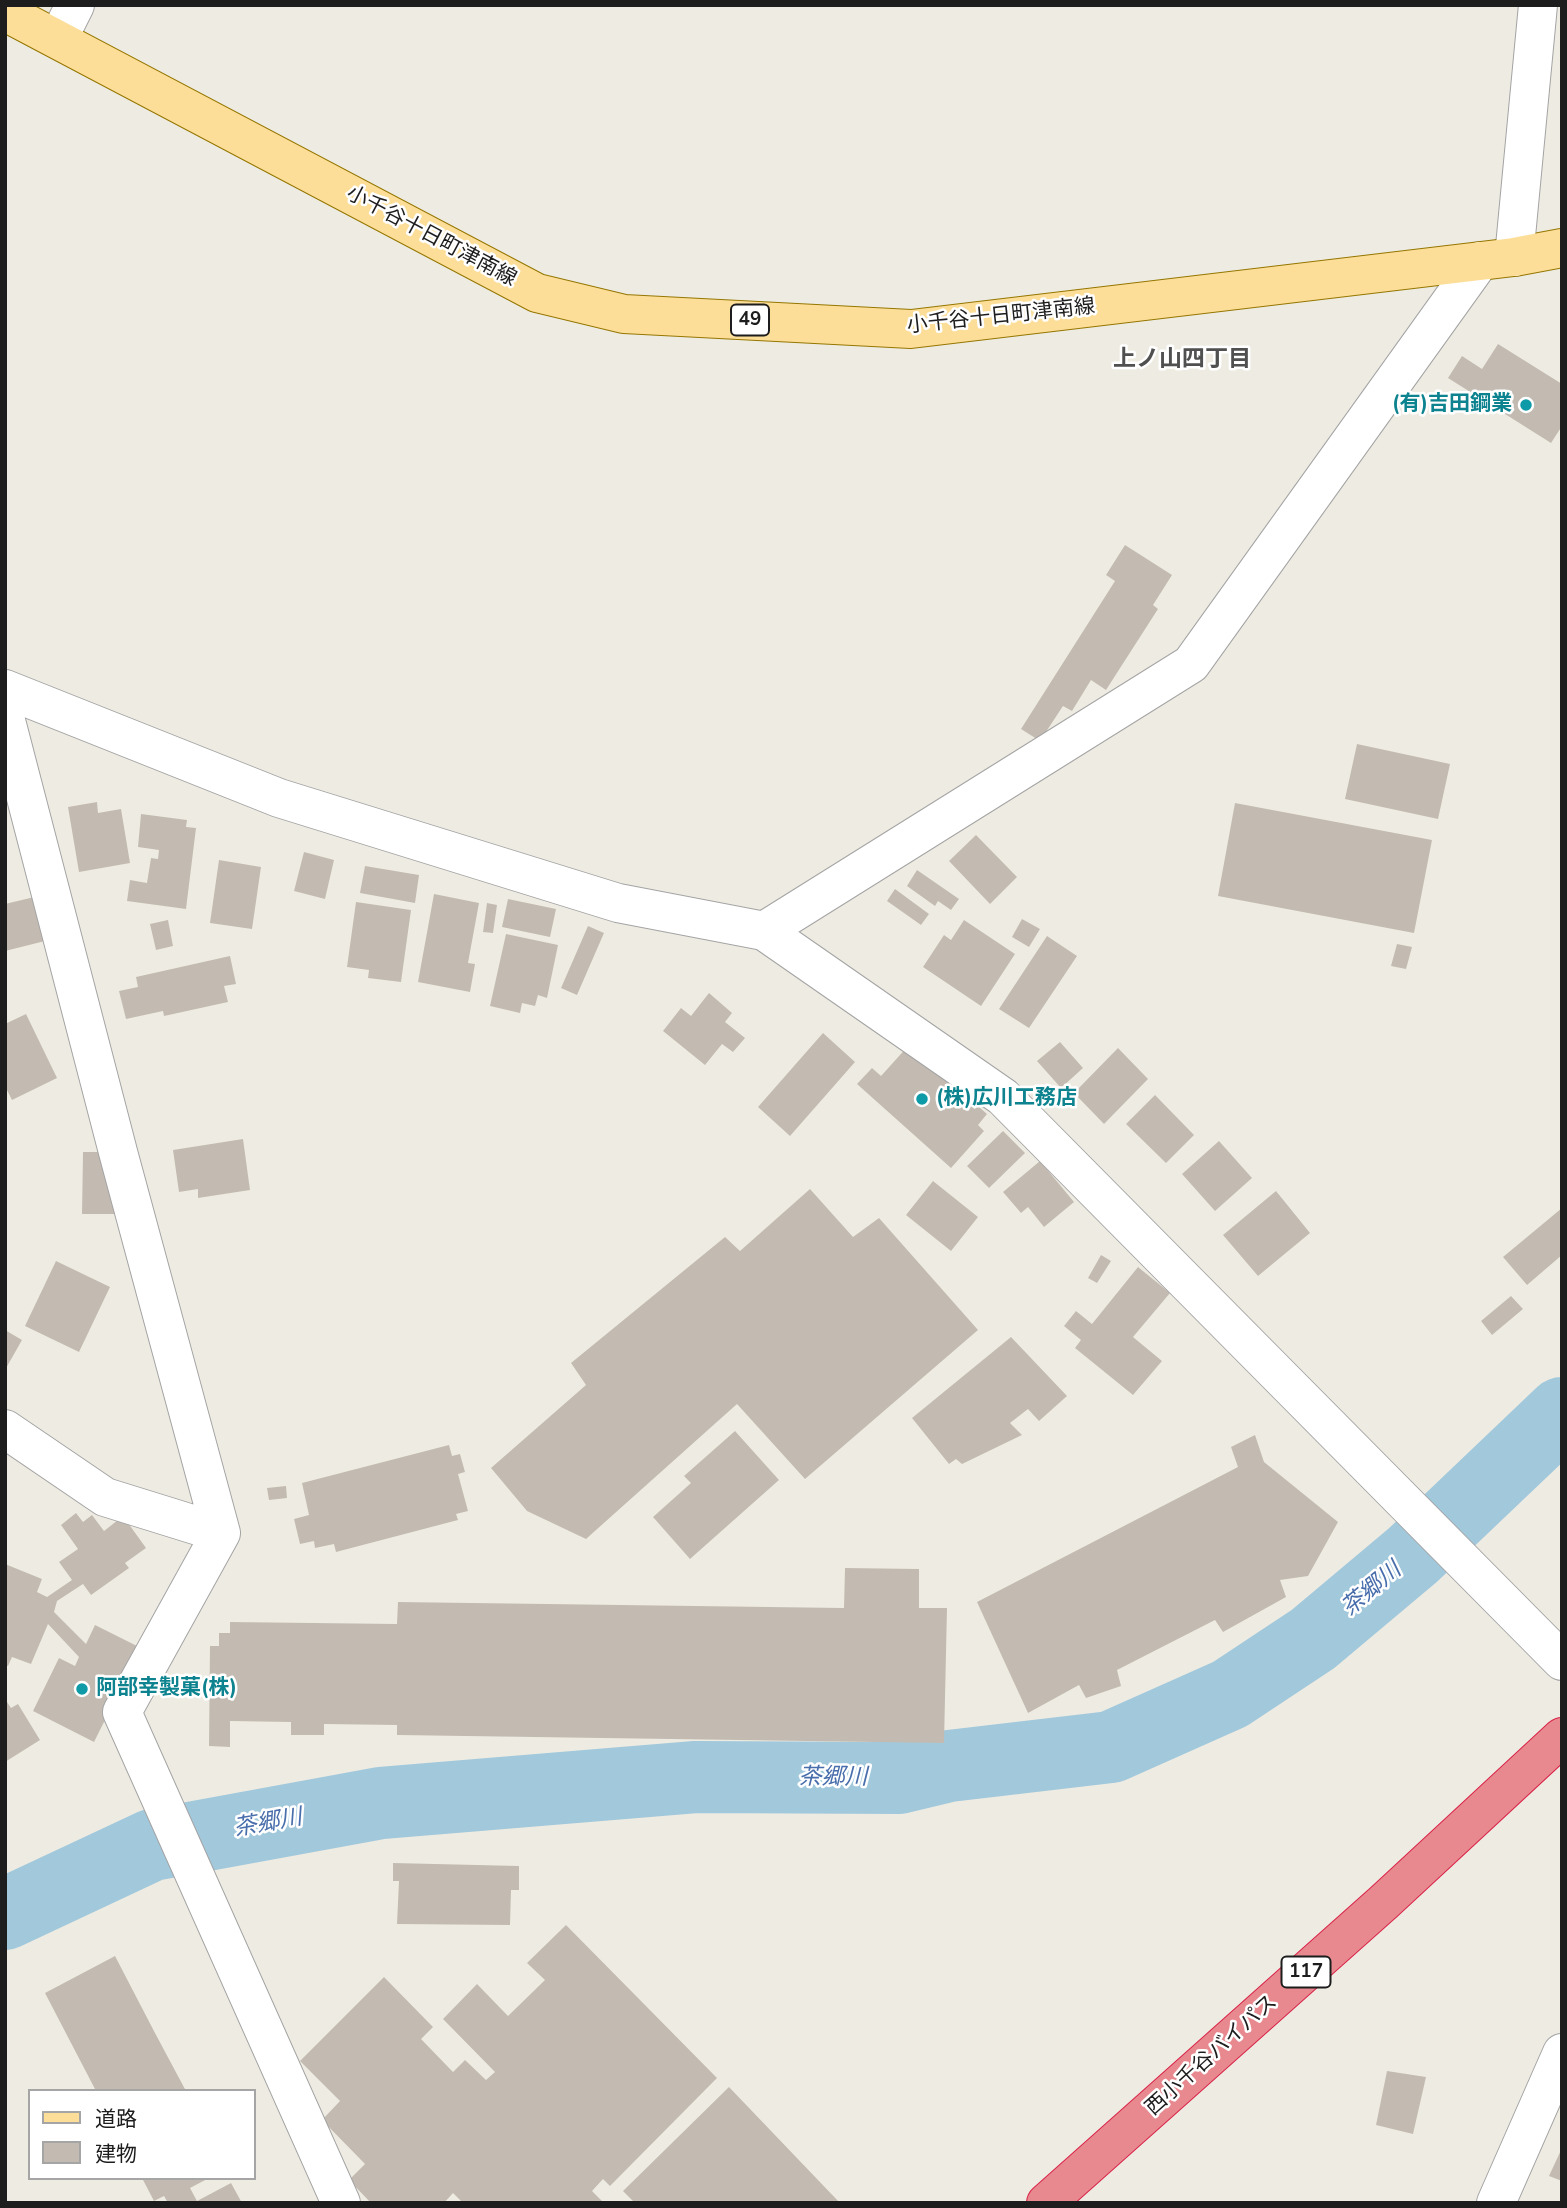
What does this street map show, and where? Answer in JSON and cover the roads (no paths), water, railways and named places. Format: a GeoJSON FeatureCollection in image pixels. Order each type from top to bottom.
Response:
{"type":"FeatureCollection","features":[{"type":"Feature","properties":{"kind":"highway","name":"西小千谷バイパス"},"geometry":{"type":"LineString","coordinates":[[1046,2203],[1373,1911],[1562,1737]]}},
{"type":"Feature","properties":{"kind":"main road","name":"小千谷十日町津南線"},"geometry":{"type":"LineString","coordinates":[[5,12],[537,293],[624,314],[911,329],[1497,259],[1562,248]]}},
{"type":"Feature","properties":{"kind":"street"},"geometry":{"type":"LineString","coordinates":[[58,38],[75,5]]}},
{"type":"Feature","properties":{"kind":"street"},"geometry":{"type":"LineString","coordinates":[[764,931],[1191,664],[1497,259],[1538,5]]}},
{"type":"Feature","properties":{"kind":"street"},"geometry":{"type":"LineString","coordinates":[[5,689],[279,799],[618,903],[764,931],[1003,1097],[1562,1661]]}},
{"type":"Feature","properties":{"kind":"street"},"geometry":{"type":"LineString","coordinates":[[5,717],[221,1533],[122,1712],[341,2203]]}},
{"type":"Feature","properties":{"kind":"street"},"geometry":{"type":"LineString","coordinates":[[5,1429],[105,1497],[221,1533]]}},
{"type":"Feature","properties":{"kind":"street"},"geometry":{"type":"LineString","coordinates":[[1496,2203],[1562,2053]]}},
{"type":"Feature","properties":{"kind":"waterway","name":"茶郷川"},"geometry":{"type":"LineString","coordinates":[[5,1914],[152,1845],[381,1803],[696,1777],[899,1778],[949,1766],[1111,1747],[1230,1694],[1313,1639],[1413,1555],[1562,1413]]}},
{"type":"Feature","properties":{"kind":"place","name":"(有)吉田鋼業"},"geometry":{"type":"Point","coordinates":[1526,405]}},
{"type":"Feature","properties":{"kind":"place","name":"(株)広川工務店"},"geometry":{"type":"Point","coordinates":[922,1099]}},
{"type":"Feature","properties":{"kind":"place","name":"阿部幸製菓(株)"},"geometry":{"type":"Point","coordinates":[82,1689]}},
{"type":"Feature","properties":{"kind":"district","name":"上ノ山四丁目"},"geometry":{"type":"Point","coordinates":[1182,360]}}]}
